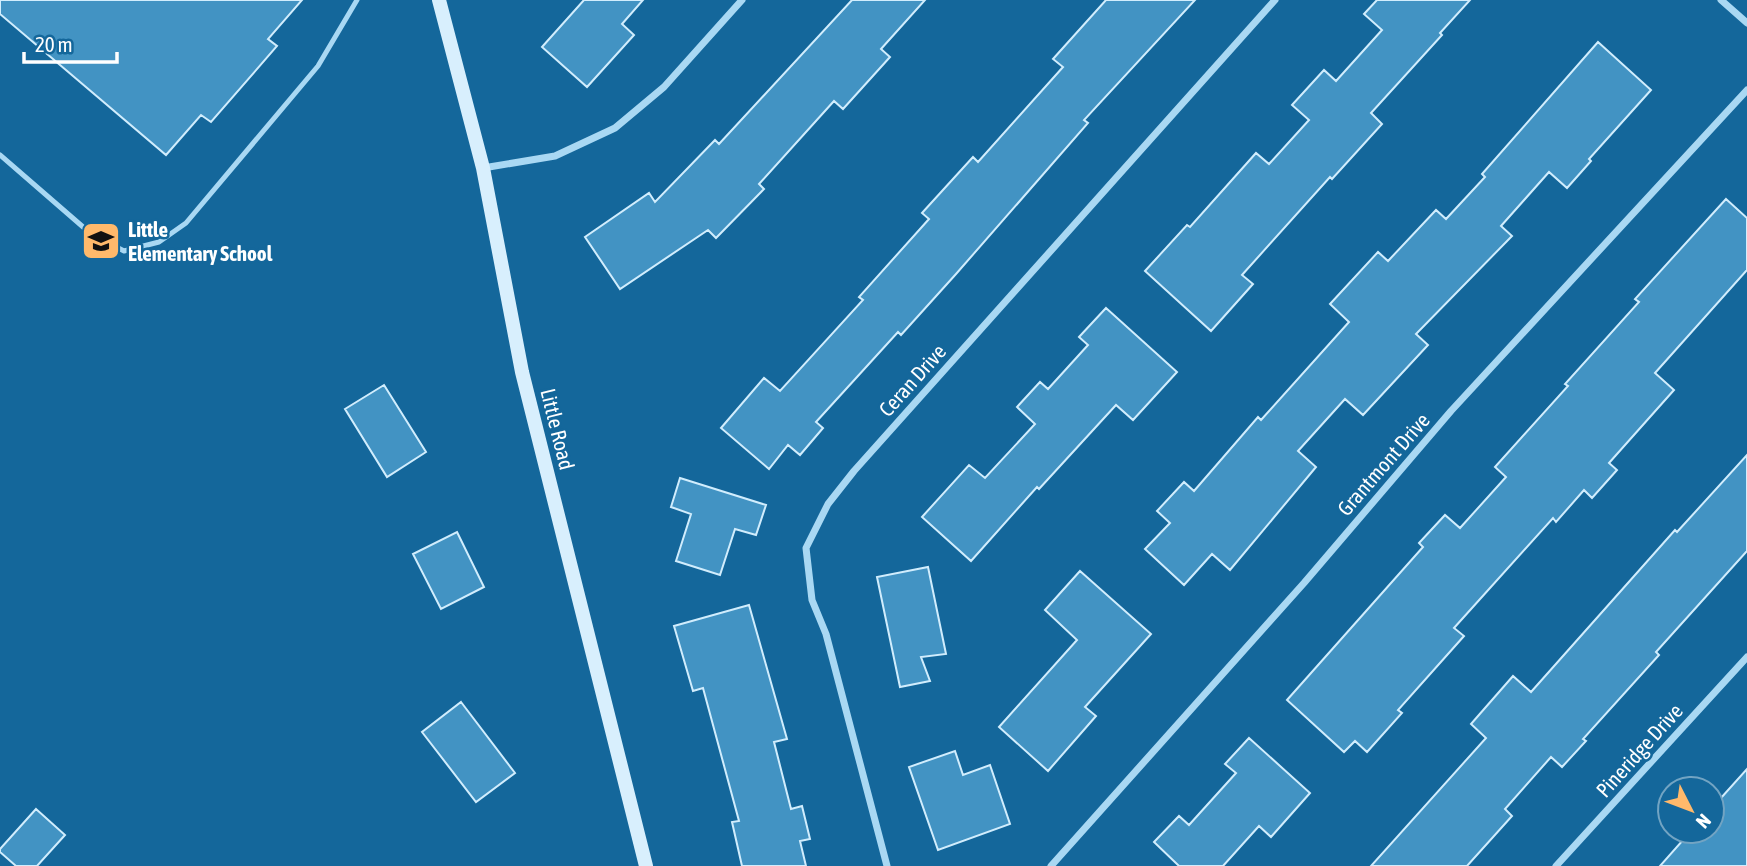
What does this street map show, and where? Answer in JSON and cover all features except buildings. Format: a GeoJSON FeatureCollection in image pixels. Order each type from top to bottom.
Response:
{"type":"FeatureCollection","features":[{"type":"Feature","properties":{"kind":"street","name":"Little Road"},"geometry":{"type":"LineString","coordinates":[[439,0],[483,168],[522,372],[646,866]]}},
{"type":"Feature","properties":{"kind":"street"},"geometry":{"type":"LineString","coordinates":[[483,168],[555,156],[615,128],[664,87],[743,0]]}},
{"type":"Feature","properties":{"kind":"street","name":"Ceran Drive"},"geometry":{"type":"LineString","coordinates":[[887,866],[826,634],[812,600],[807,548],[828,504],[854,471],[1275,0]]}},
{"type":"Feature","properties":{"kind":"street"},"geometry":{"type":"LineString","coordinates":[[1721,0],[1747,23]]}},
{"type":"Feature","properties":{"kind":"street","name":"Grantmont Drive"},"geometry":{"type":"LineString","coordinates":[[1051,866],[1304,583],[1451,411],[1747,90]]}},
{"type":"Feature","properties":{"kind":"street","name":"Pineridge Drive"},"geometry":{"type":"LineString","coordinates":[[1556,866],[1747,657]]}},
{"type":"Feature","properties":{"kind":"lane"},"geometry":{"type":"LineString","coordinates":[[0,155],[90,233],[124,251],[159,242],[186,223],[318,66],[357,0]]}},
{"type":"Feature","properties":{"kind":"place","name":"Little Elementary School"},"geometry":{"type":"Point","coordinates":[101,241]}}]}
